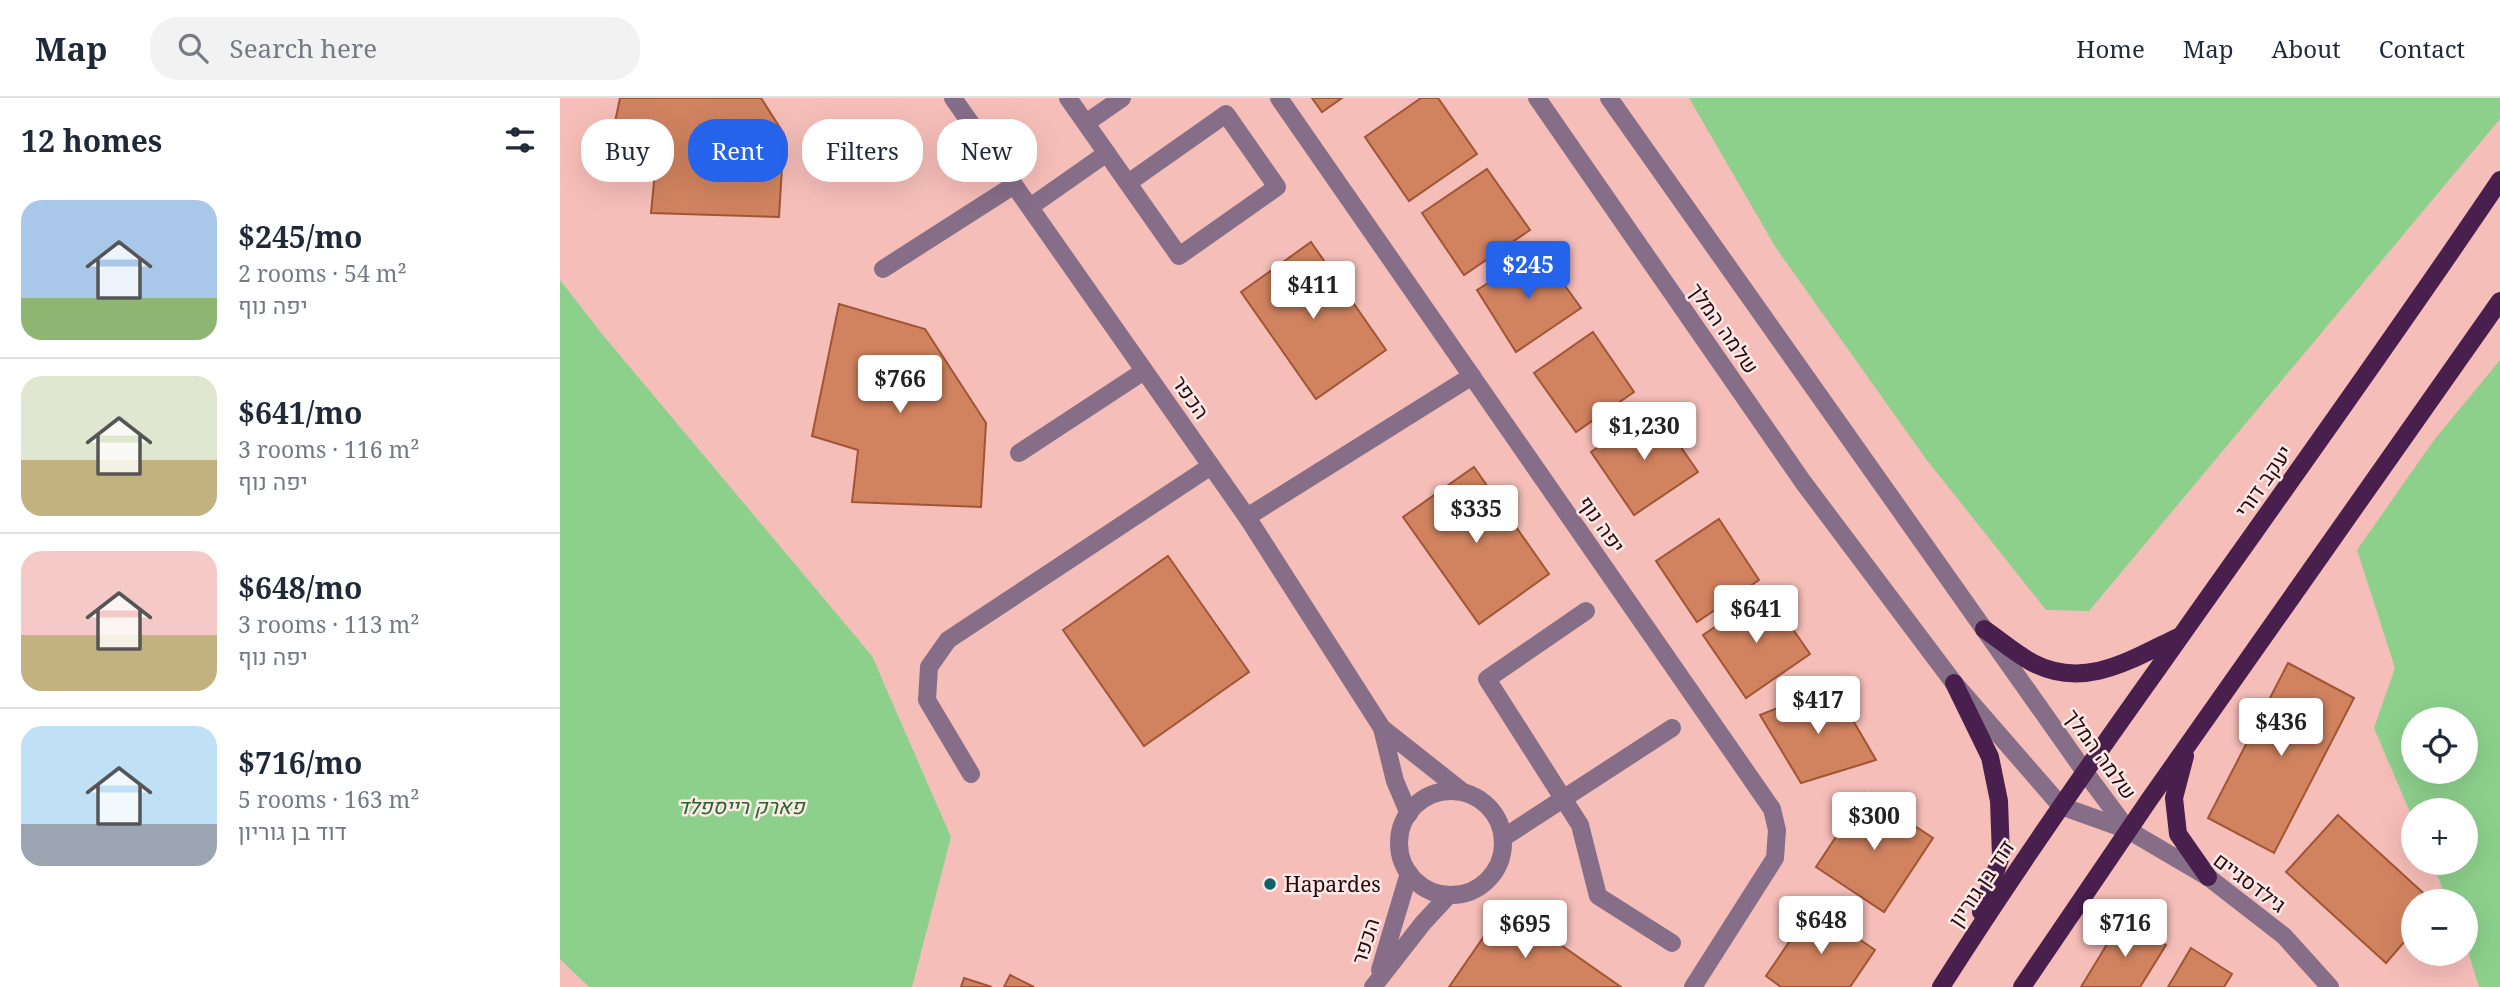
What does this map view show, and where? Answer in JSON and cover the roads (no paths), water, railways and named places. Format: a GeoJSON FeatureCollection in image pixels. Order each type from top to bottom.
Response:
{"type":"FeatureCollection","features":[{"type":"Feature","properties":{"kind":"main road","name":"יעקב דורי"},"geometry":{"type":"LineString","coordinates":[[2061,806],[2408,317],[2500,180]]}},
{"type":"Feature","properties":{"kind":"main road"},"geometry":{"type":"LineString","coordinates":[[2022,987],[2128,830],[2500,301]]}},
{"type":"Feature","properties":{"kind":"main road"},"geometry":{"type":"LineString","coordinates":[[1983,629],[2034,664],[2058,671],[2093,674],[2112,668],[2181,635]]}},
{"type":"Feature","properties":{"kind":"main road"},"geometry":{"type":"LineString","coordinates":[[1954,683],[1990,757],[1999,801],[2001,856],[1973,937]]}},
{"type":"Feature","properties":{"kind":"main road"},"geometry":{"type":"LineString","coordinates":[[2188,744],[2174,797],[2178,834],[2208,877]]}},
{"type":"Feature","properties":{"kind":"main road","name":"דוד בן גוריון"},"geometry":{"type":"LineString","coordinates":[[1941,987],[2061,806]]}},
{"type":"Feature","properties":{"kind":"street","name":"הכפר"},"geometry":{"type":"LineString","coordinates":[[953,98],[1247,517],[1382,728],[1395,781],[1409,814]]}},
{"type":"Feature","properties":{"kind":"street"},"geometry":{"type":"LineString","coordinates":[[1068,98],[1179,256],[1277,187],[1226,114],[1128,183]]}},
{"type":"Feature","properties":{"kind":"street"},"geometry":{"type":"LineString","coordinates":[[1086,123],[1122,98]]}},
{"type":"Feature","properties":{"kind":"street","name":"יפה נוף"},"geometry":{"type":"LineString","coordinates":[[1279,98],[1772,808],[1777,830],[1775,858],[1693,987]]}},
{"type":"Feature","properties":{"kind":"street","name":"שלמה המלך"},"geometry":{"type":"LineString","coordinates":[[1536,98],[1803,482],[1954,683],[2061,806],[2128,830]]}},
{"type":"Feature","properties":{"kind":"street","name":"שלמה המלך"},"geometry":{"type":"LineString","coordinates":[[1609,98],[2128,830]]}},
{"type":"Feature","properties":{"kind":"street"},"geometry":{"type":"LineString","coordinates":[[1030,207],[1107,153]]}},
{"type":"Feature","properties":{"kind":"street"},"geometry":{"type":"LineString","coordinates":[[883,269],[1014,185]]}},
{"type":"Feature","properties":{"kind":"street"},"geometry":{"type":"LineString","coordinates":[[1019,453],[1144,371]]}},
{"type":"Feature","properties":{"kind":"street"},"geometry":{"type":"LineString","coordinates":[[1247,517],[1472,376]]}},
{"type":"Feature","properties":{"kind":"street"},"geometry":{"type":"LineString","coordinates":[[971,774],[927,700],[929,667],[948,640],[1211,466]]}},
{"type":"Feature","properties":{"kind":"street"},"geometry":{"type":"LineString","coordinates":[[1586,611],[1487,679],[1580,825],[1598,896],[1672,943]]}},
{"type":"Feature","properties":{"kind":"street","name":"הכפר"},"geometry":{"type":"LineString","coordinates":[[1382,728],[1463,792]]}},
{"type":"Feature","properties":{"kind":"street"},"geometry":{"type":"LineString","coordinates":[[1503,838],[1672,728]]}},
{"type":"Feature","properties":{"kind":"street"},"geometry":{"type":"LineString","coordinates":[[1463,792],[1475,797],[1494,814],[1503,838],[1502,856],[1495,872],[1482,885],[1466,893],[1449,895],[1432,891],[1414,879],[1402,862],[1399,841],[1404,820],[1424,799],[1438,793],[1463,792]]}},
{"type":"Feature","properties":{"kind":"street","name":"גילדסגיים"},"geometry":{"type":"LineString","coordinates":[[2128,830],[2208,877],[2284,936],[2330,987]]}},
{"type":"Feature","properties":{"kind":"street","name":"הכפר"},"geometry":{"type":"LineString","coordinates":[[1374,985],[1409,873]]}},
{"type":"Feature","properties":{"kind":"street","name":"הכפר"},"geometry":{"type":"LineString","coordinates":[[1374,985],[1449,895]]}},
{"type":"Feature","properties":{"kind":"place","name":"Hapardes"},"geometry":{"type":"Point","coordinates":[1270,884]}},
{"type":"Feature","properties":{"kind":"park label","name":"פארק רייספלד"},"geometry":{"type":"Point","coordinates":[741,806]}}]}
